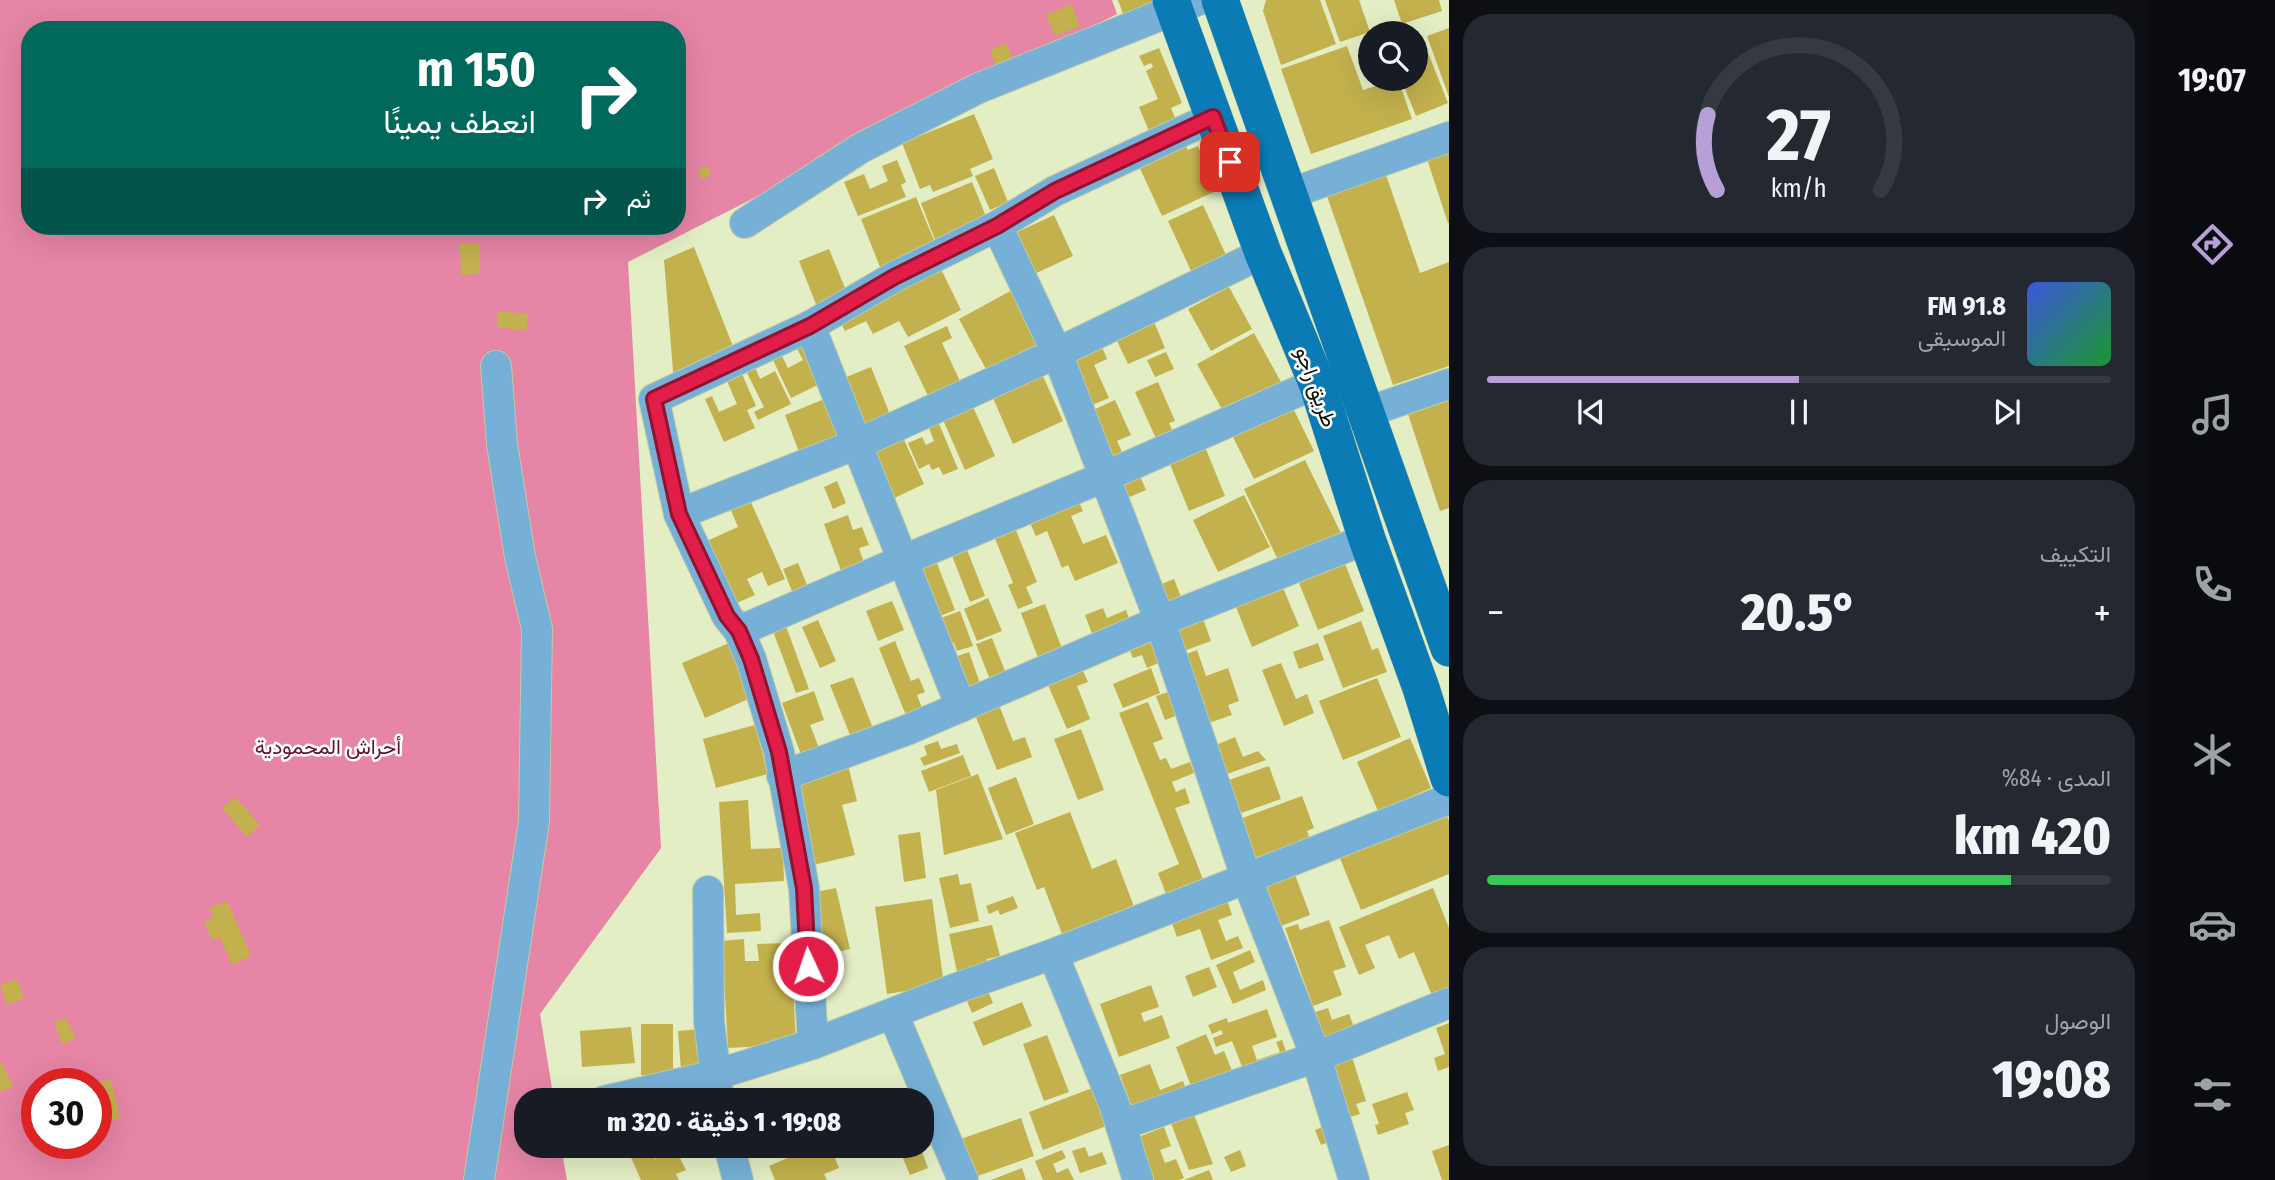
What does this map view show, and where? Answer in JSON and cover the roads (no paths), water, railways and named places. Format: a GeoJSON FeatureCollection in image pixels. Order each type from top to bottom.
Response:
{"type":"FeatureCollection","features":[{"type":"Feature","properties":{"kind":"main road","name":"طريق راجو"},"geometry":{"type":"LineString","coordinates":[[1220,0],[1449,648]]}},
{"type":"Feature","properties":{"kind":"main road","name":"طريق راجو"},"geometry":{"type":"LineString","coordinates":[[1181,3],[1213,117],[1263,253],[1317,383],[1449,778]]}},
{"type":"Feature","properties":{"kind":"street"},"geometry":{"type":"LineString","coordinates":[[745,223],[861,148],[979,88],[1181,3]]}},
{"type":"Feature","properties":{"kind":"street"},"geometry":{"type":"LineString","coordinates":[[813,1044],[804,888],[779,752],[751,659],[739,631],[727,616],[679,514],[654,399],[810,326],[894,277],[997,226],[1055,191],[1213,117]]}},
{"type":"Feature","properties":{"kind":"street"},"geometry":{"type":"LineString","coordinates":[[1289,194],[1449,137]]}},
{"type":"Feature","properties":{"kind":"street"},"geometry":{"type":"LineString","coordinates":[[997,226],[1057,353],[1160,621],[1246,877],[1315,1057],[1354,1180]]}},
{"type":"Feature","properties":{"kind":"street"},"geometry":{"type":"LineString","coordinates":[[679,514],[857,444],[1057,353],[1263,253]]}},
{"type":"Feature","properties":{"kind":"street"},"geometry":{"type":"LineString","coordinates":[[810,326],[961,707]]}},
{"type":"Feature","properties":{"kind":"street"},"geometry":{"type":"LineString","coordinates":[[479,1180],[534,821],[537,629],[520,556],[502,444],[496,366]]}},
{"type":"Feature","properties":{"kind":"street"},"geometry":{"type":"LineString","coordinates":[[739,631],[1104,477],[1317,383]]}},
{"type":"Feature","properties":{"kind":"street"},"geometry":{"type":"LineString","coordinates":[[1367,412],[1449,384]]}},
{"type":"Feature","properties":{"kind":"street"},"geometry":{"type":"LineString","coordinates":[[782,776],[907,730],[1160,621],[1367,539]]}},
{"type":"Feature","properties":{"kind":"street"},"geometry":{"type":"LineString","coordinates":[[708,891],[709,1021],[717,1088],[813,1044],[1053,954],[1449,799]]}},
{"type":"Feature","properties":{"kind":"street"},"geometry":{"type":"LineString","coordinates":[[1053,954],[1121,1125],[1138,1180]]}},
{"type":"Feature","properties":{"kind":"street"},"geometry":{"type":"LineString","coordinates":[[1121,1125],[1315,1057],[1449,1003]]}},
{"type":"Feature","properties":{"kind":"street"},"geometry":{"type":"LineString","coordinates":[[893,1014],[963,1180]]}},
{"type":"Feature","properties":{"kind":"street"},"geometry":{"type":"LineString","coordinates":[[732,1158],[738,1180]]}},
{"type":"Feature","properties":{"kind":"park label","name":"أحراش المحمودية"},"geometry":{"type":"Point","coordinates":[328,747]}}]}
